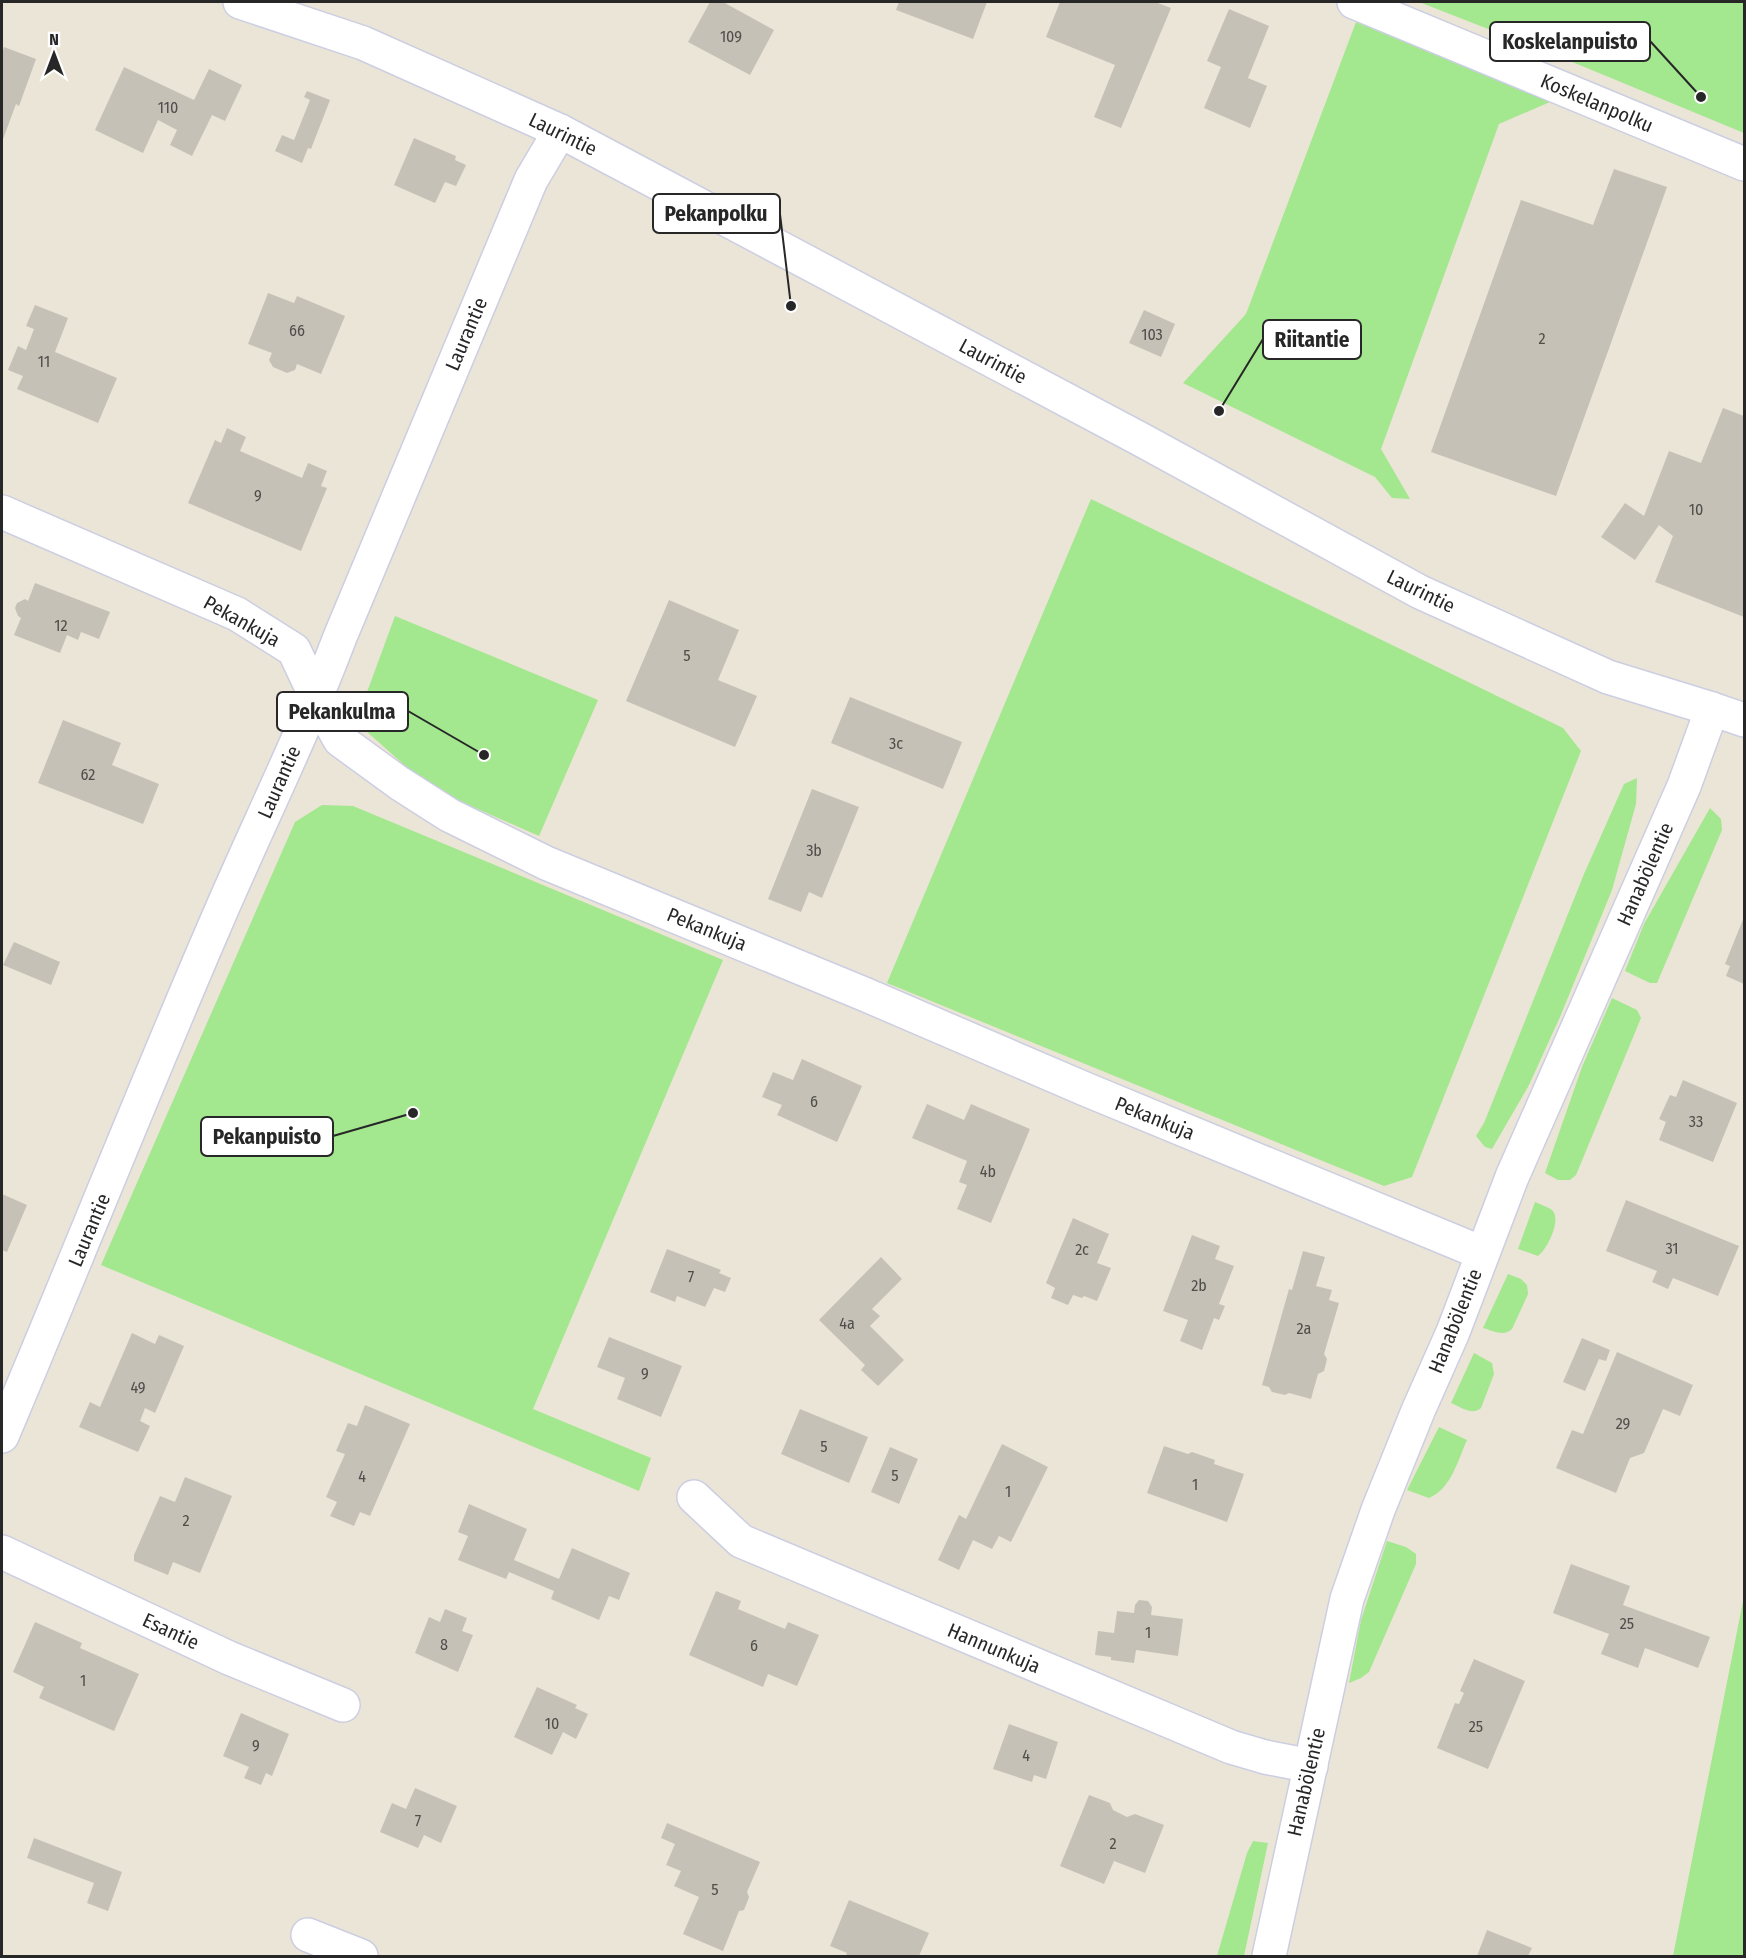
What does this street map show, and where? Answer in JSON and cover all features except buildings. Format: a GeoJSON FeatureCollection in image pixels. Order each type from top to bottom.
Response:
{"type":"FeatureCollection","features":[{"type":"Feature","properties":{"kind":"street","name":"Laurintie"},"geometry":{"type":"LineString","coordinates":[[240,2],[363,43],[560,131],[1140,439],[1420,592],[1608,677],[1744,720]]}},
{"type":"Feature","properties":{"kind":"street","name":"Koskelanpolku"},"geometry":{"type":"LineString","coordinates":[[1354,2],[1744,164]]}},
{"type":"Feature","properties":{"kind":"street","name":"Laurantie"},"geometry":{"type":"LineString","coordinates":[[2,1436],[215,925],[317,699],[340,638],[516,214],[531,180],[560,131]]}},
{"type":"Feature","properties":{"kind":"street","name":"Pekankuja"},"geometry":{"type":"LineString","coordinates":[[2,512],[237,614],[294,650],[317,699],[340,740],[399,783],[449,814],[546,863],[1482,1253]]}},
{"type":"Feature","properties":{"kind":"street","name":"Hanabölentie"},"geometry":{"type":"LineString","coordinates":[[1269,1956],[1347,1599],[1378,1510],[1453,1332],[1512,1178],[1684,786],[1712,709]]}},
{"type":"Feature","properties":{"kind":"street","name":"Hannunkuja"},"geometry":{"type":"LineString","coordinates":[[694,1497],[741,1541],[1231,1747],[1265,1757],[1311,1766]]}},
{"type":"Feature","properties":{"kind":"street","name":"Esantie"},"geometry":{"type":"LineString","coordinates":[[2,1552],[229,1658],[343,1705]]}},
{"type":"Feature","properties":{"kind":"street"},"geometry":{"type":"LineString","coordinates":[[308,1935],[361,1956]]}},
{"type":"Feature","properties":{"kind":"green space"},"geometry":{"type":"Polygon","coordinates":[[[1419,2],[1744,2],[1744,133],[1570,61],[1419,2]]]}},
{"type":"Feature","properties":{"kind":"green space"},"geometry":{"type":"Polygon","coordinates":[[[1356,22],[1550,102],[1499,124],[1381,449],[1410,499],[1392,498],[1375,477],[1183,383],[1246,314],[1356,22]]]}},
{"type":"Feature","properties":{"kind":"green space"},"geometry":{"type":"Polygon","coordinates":[[[1091,499],[1563,728],[1581,751],[1412,1177],[1384,1186],[887,983],[1091,499]]]}},
{"type":"Feature","properties":{"kind":"green space"},"geometry":{"type":"Polygon","coordinates":[[[395,616],[598,700],[539,836],[430,788],[356,722],[395,616]]]}},
{"type":"Feature","properties":{"kind":"green space"},"geometry":{"type":"Polygon","coordinates":[[[1637,778],[1636,804],[1612,890],[1560,1017],[1529,1085],[1492,1149],[1485,1147],[1476,1136],[1484,1123],[1584,874],[1624,784],[1637,778]]]}},
{"type":"Feature","properties":{"kind":"green space"},"geometry":{"type":"Polygon","coordinates":[[[322,805],[353,806],[723,960],[533,1409],[651,1458],[639,1491],[101,1265],[295,822],[322,805]]]}},
{"type":"Feature","properties":{"kind":"green space"},"geometry":{"type":"Polygon","coordinates":[[[1710,808],[1721,819],[1722,830],[1657,983],[1650,983],[1625,971],[1644,924],[1710,808]]]}},
{"type":"Feature","properties":{"kind":"green space"},"geometry":{"type":"Polygon","coordinates":[[[1612,998],[1637,1010],[1641,1018],[1576,1175],[1570,1180],[1558,1180],[1545,1173],[1582,1067],[1612,998]]]}},
{"type":"Feature","properties":{"kind":"green space"},"geometry":{"type":"Polygon","coordinates":[[[1535,1202],[1553,1211],[1555,1216],[1552,1235],[1538,1256],[1518,1249],[1535,1202]]]}},
{"type":"Feature","properties":{"kind":"green space"},"geometry":{"type":"Polygon","coordinates":[[[1508,1274],[1521,1279],[1527,1285],[1528,1294],[1512,1329],[1502,1333],[1483,1328],[1508,1274]]]}},
{"type":"Feature","properties":{"kind":"green space"},"geometry":{"type":"Polygon","coordinates":[[[1474,1353],[1492,1363],[1494,1374],[1481,1408],[1474,1411],[1451,1403],[1474,1353]]]}},
{"type":"Feature","properties":{"kind":"green space"},"geometry":{"type":"Polygon","coordinates":[[[1439,1427],[1467,1440],[1448,1481],[1437,1494],[1429,1498],[1407,1490],[1439,1427]]]}},
{"type":"Feature","properties":{"kind":"green space"},"geometry":{"type":"Polygon","coordinates":[[[1387,1541],[1406,1547],[1416,1554],[1416,1564],[1369,1672],[1349,1683],[1361,1620],[1387,1541]]]}},
{"type":"Feature","properties":{"kind":"green space"},"geometry":{"type":"Polygon","coordinates":[[[1744,1596],[1744,1956],[1673,1956],[1744,1596]]]}},
{"type":"Feature","properties":{"kind":"green space"},"geometry":{"type":"Polygon","coordinates":[[[1253,1841],[1268,1843],[1244,1956],[1217,1956],[1247,1853],[1253,1841]]]}},
{"type":"Feature","properties":{"kind":"place","name":"Koskelanpuisto"},"geometry":{"type":"Point","coordinates":[1701,97]}},
{"type":"Feature","properties":{"kind":"place","name":"Pekanpolku"},"geometry":{"type":"Point","coordinates":[791,306]}},
{"type":"Feature","properties":{"kind":"place","name":"Riitantie"},"geometry":{"type":"Point","coordinates":[1219,411]}},
{"type":"Feature","properties":{"kind":"place","name":"Pekankulma"},"geometry":{"type":"Point","coordinates":[484,755]}},
{"type":"Feature","properties":{"kind":"place","name":"Pekanpuisto"},"geometry":{"type":"Point","coordinates":[413,1113]}}]}
